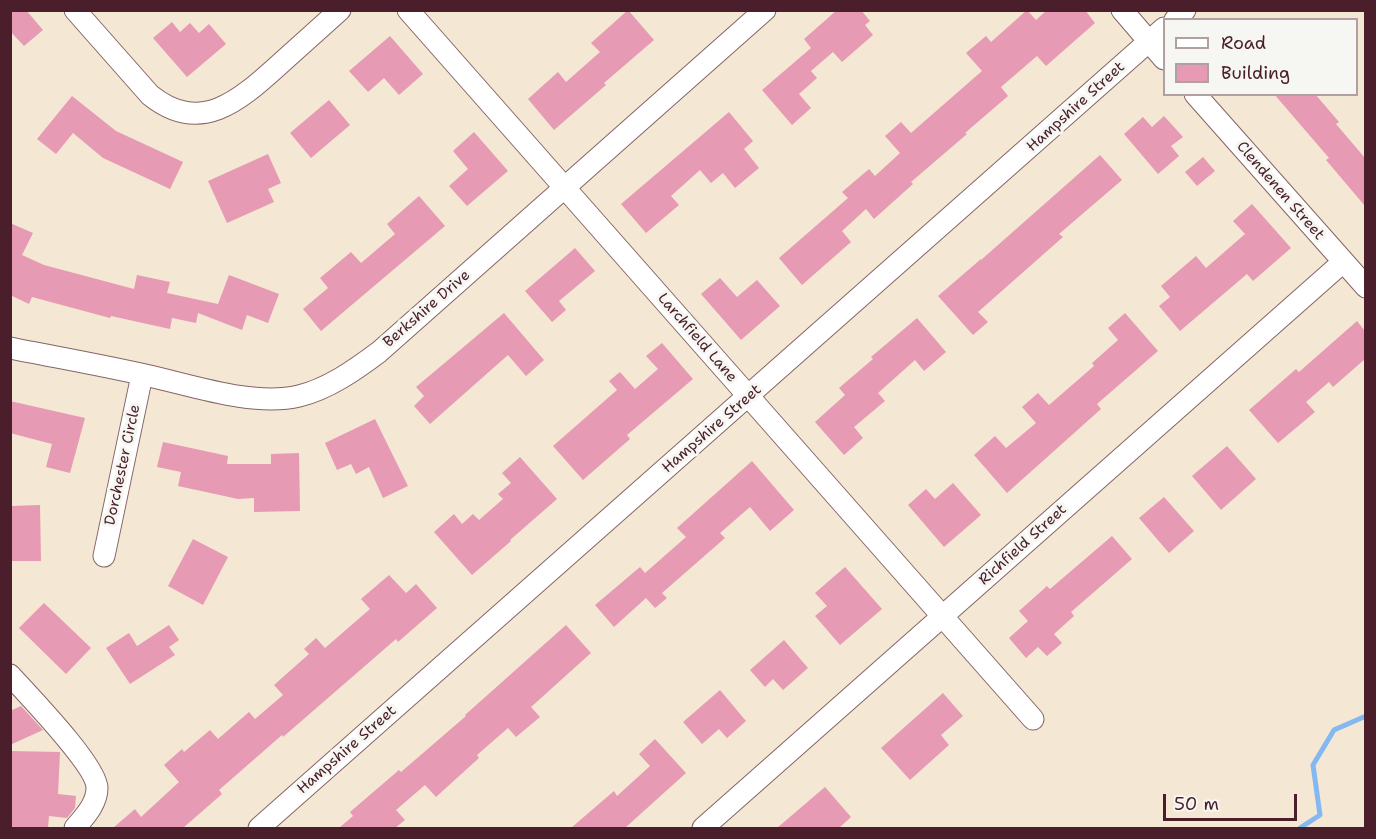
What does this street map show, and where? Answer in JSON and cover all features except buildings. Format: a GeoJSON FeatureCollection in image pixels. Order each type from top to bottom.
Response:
{"type":"FeatureCollection","features":[{"type":"Feature","properties":{"kind":"street"},"geometry":{"type":"LineString","coordinates":[[75,10],[150,95],[171,109],[190,112],[207,112],[232,103],[260,82],[340,10]]}},
{"type":"Feature","properties":{"kind":"street","name":"Larchfield Lane"},"geometry":{"type":"LineString","coordinates":[[408,10],[1033,719]]}},
{"type":"Feature","properties":{"kind":"street","name":"Berkshire Drive"},"geometry":{"type":"LineString","coordinates":[[10,348],[244,397],[266,399],[308,394],[344,376],[379,352],[765,10]]}},
{"type":"Feature","properties":{"kind":"street"},"geometry":{"type":"LineString","coordinates":[[1122,10],[1157,35],[1163,56]]}},
{"type":"Feature","properties":{"kind":"street","name":"Hampshire Street"},"geometry":{"type":"LineString","coordinates":[[259,828],[1157,35]]}},
{"type":"Feature","properties":{"kind":"street","name":"Clendenen Street"},"geometry":{"type":"LineString","coordinates":[[1197,96],[1365,287]]}},
{"type":"Feature","properties":{"kind":"street","name":"Richfield Street"},"geometry":{"type":"LineString","coordinates":[[703,828],[1343,262]]}},
{"type":"Feature","properties":{"kind":"street","name":"Dorchester Circle"},"geometry":{"type":"LineString","coordinates":[[104,556],[142,375]]}},
{"type":"Feature","properties":{"kind":"street"},"geometry":{"type":"LineString","coordinates":[[10,675],[79,753],[94,778],[97,790],[93,802],[75,828]]}},
{"type":"Feature","properties":{"kind":"waterway"},"geometry":{"type":"LineString","coordinates":[[1300,828],[1320,815],[1313,765],[1334,730],[1366,716]]}}]}
